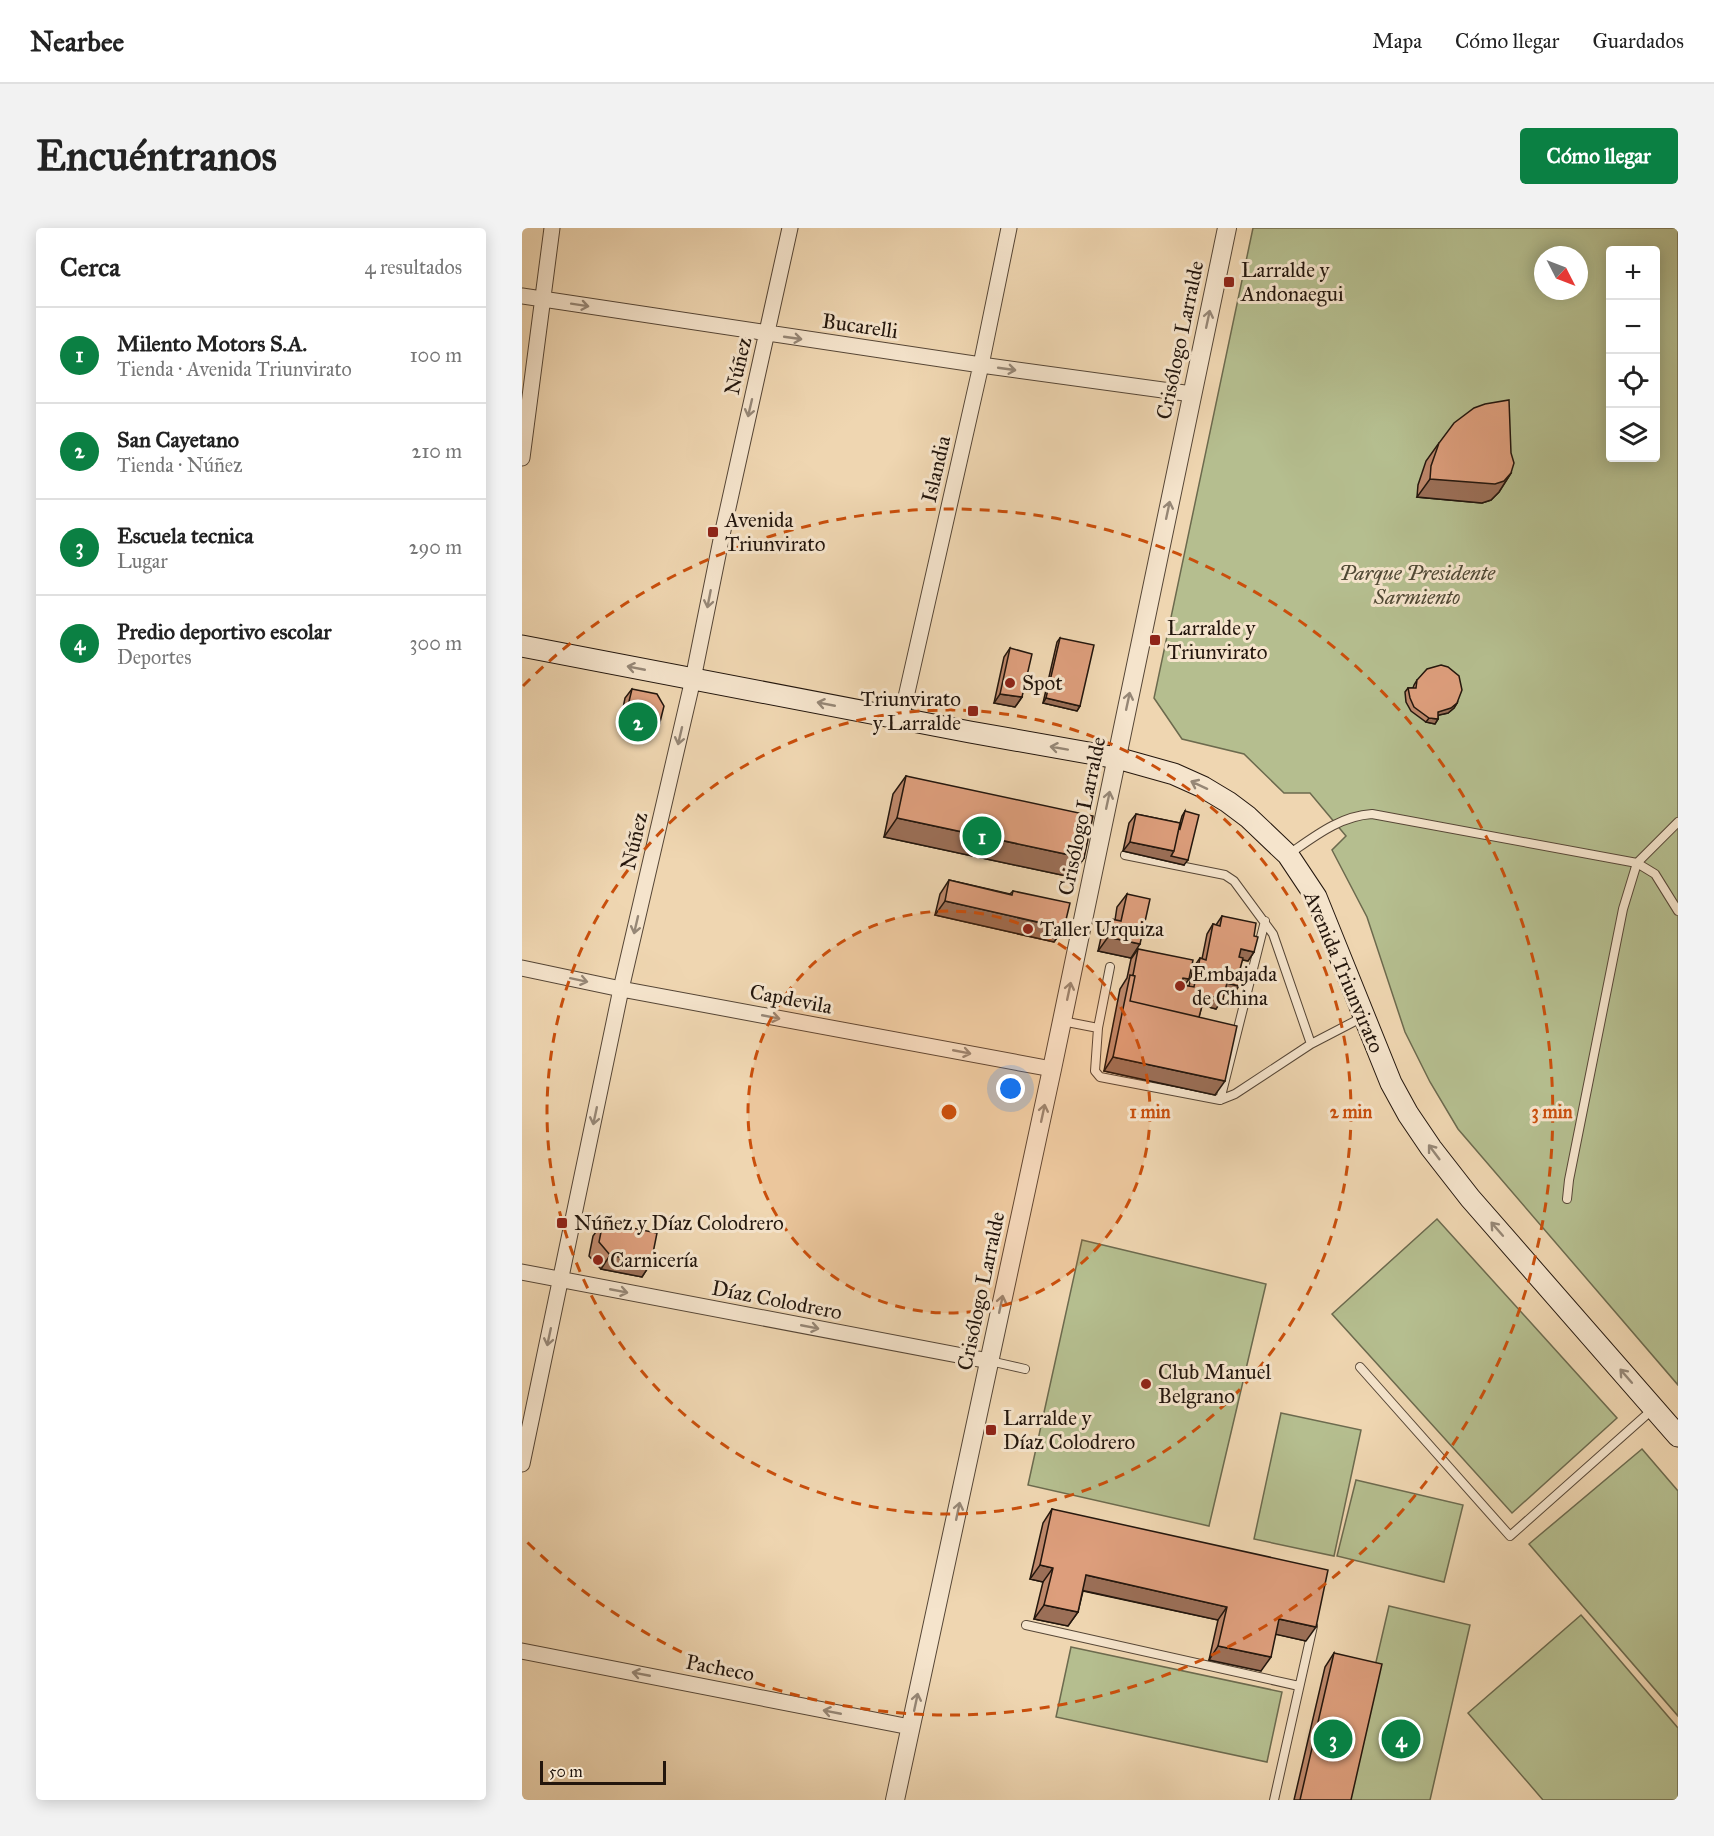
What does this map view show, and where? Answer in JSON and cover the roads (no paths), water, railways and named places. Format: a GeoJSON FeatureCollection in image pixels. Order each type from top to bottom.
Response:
{"type":"FeatureCollection","features":[{"type":"Feature","properties":{"kind":"main road","name":"Avenida Triunvirato"},"geometry":{"type":"LineString","coordinates":[[522,646],[1117,758],[1174,774],[1203,787],[1228,802],[1248,817],[1288,855],[1316,897],[1391,1083],[1431,1148],[1470,1198],[1678,1436]]}},
{"type":"Feature","properties":{"kind":"street"},"geometry":{"type":"LineString","coordinates":[[522,458],[552,228]]}},
{"type":"Feature","properties":{"kind":"street","name":"Núñez"},"geometry":{"type":"LineString","coordinates":[[522,1464],[621,989],[693,679],[722,535],[790,228]]}},
{"type":"Feature","properties":{"kind":"street","name":"Islandia"},"geometry":{"type":"LineString","coordinates":[[901,719],[981,365],[1009,228]]}},
{"type":"Feature","properties":{"kind":"street","name":"Crisólogo Larralde"},"geometry":{"type":"LineString","coordinates":[[895,1800],[1052,1069],[1227,228]]}},
{"type":"Feature","properties":{"kind":"street","name":"Bucarelli"},"geometry":{"type":"LineString","coordinates":[[522,296],[767,334],[1192,394]]}},
{"type":"Feature","properties":{"kind":"street","name":"Capdevila"},"geometry":{"type":"LineString","coordinates":[[522,968],[621,989],[1052,1069]]}},
{"type":"Feature","properties":{"kind":"street","name":"Díaz Colodrero"},"geometry":{"type":"LineString","coordinates":[[522,1272],[989,1361]]}},
{"type":"Feature","properties":{"kind":"street","name":"Pacheco"},"geometry":{"type":"LineString","coordinates":[[522,1651],[910,1727]]}},
{"type":"Feature","properties":{"kind":"lane"},"geometry":{"type":"LineString","coordinates":[[1288,855],[1335,823],[1358,815],[1372,814],[1637,863],[1654,874],[1678,911]]}},
{"type":"Feature","properties":{"kind":"lane"},"geometry":{"type":"LineString","coordinates":[[1567,1199],[1619,930],[1637,863],[1678,822]]}},
{"type":"Feature","properties":{"kind":"lane"},"geometry":{"type":"LineString","coordinates":[[1125,855],[1225,875],[1240,887],[1265,921],[1280,949],[1311,1044]]}},
{"type":"Feature","properties":{"kind":"lane"},"geometry":{"type":"LineString","coordinates":[[1220,1100],[1265,921]]}},
{"type":"Feature","properties":{"kind":"lane"},"geometry":{"type":"LineString","coordinates":[[1110,967],[1098,1029],[1095,1071],[1100,1077],[1220,1100],[1235,1094],[1311,1044],[1363,1017]]}},
{"type":"Feature","properties":{"kind":"lane"},"geometry":{"type":"LineString","coordinates":[[1062,1021],[1098,1029]]}},
{"type":"Feature","properties":{"kind":"lane"},"geometry":{"type":"LineString","coordinates":[[989,1361],[1025,1369]]}},
{"type":"Feature","properties":{"kind":"lane"},"geometry":{"type":"LineString","coordinates":[[1360,1367],[1510,1536],[1654,1407]]}},
{"type":"Feature","properties":{"kind":"lane"},"geometry":{"type":"LineString","coordinates":[[1274,1800],[1314,1621]]}},
{"type":"Feature","properties":{"kind":"lane"},"geometry":{"type":"LineString","coordinates":[[1026,1625],[1299,1686]]}},
{"type":"Feature","properties":{"kind":"place","name":"Larralde y Andonaegui"},"geometry":{"type":"Point","coordinates":[1229,282]}},
{"type":"Feature","properties":{"kind":"place","name":"Avenida Triunvirato"},"geometry":{"type":"Point","coordinates":[713,532]}},
{"type":"Feature","properties":{"kind":"place","name":"Larralde y Triunvirato"},"geometry":{"type":"Point","coordinates":[1155,640]}},
{"type":"Feature","properties":{"kind":"place","name":"Spot"},"geometry":{"type":"Point","coordinates":[1010,683]}},
{"type":"Feature","properties":{"kind":"place","name":"Triunvirato y Larralde"},"geometry":{"type":"Point","coordinates":[973,711]}},
{"type":"Feature","properties":{"kind":"place","name":"San Cayetano"},"geometry":{"type":"Point","coordinates":[638,722]}},
{"type":"Feature","properties":{"kind":"place","name":"Milento Motors S.A."},"geometry":{"type":"Point","coordinates":[982,836]}},
{"type":"Feature","properties":{"kind":"place","name":"Taller Urquiza"},"geometry":{"type":"Point","coordinates":[1028,929]}},
{"type":"Feature","properties":{"kind":"place","name":"Embajada de China"},"geometry":{"type":"Point","coordinates":[1180,986]}},
{"type":"Feature","properties":{"kind":"place","name":"Núñez y Díaz Colodrero"},"geometry":{"type":"Point","coordinates":[562,1223]}},
{"type":"Feature","properties":{"kind":"place","name":"Carnicería"},"geometry":{"type":"Point","coordinates":[598,1260]}},
{"type":"Feature","properties":{"kind":"place","name":"Club Manuel Belgrano"},"geometry":{"type":"Point","coordinates":[1146,1384]}},
{"type":"Feature","properties":{"kind":"place","name":"Larralde y Díaz Colodrero"},"geometry":{"type":"Point","coordinates":[991,1430]}},
{"type":"Feature","properties":{"kind":"place","name":"Escuela tecnica"},"geometry":{"type":"Point","coordinates":[1333,1739]}},
{"type":"Feature","properties":{"kind":"place","name":"Predio deportivo escolar"},"geometry":{"type":"Point","coordinates":[1401,1739]}},
{"type":"Feature","properties":{"kind":"park label","name":"Parque Presidente Sarmiento"},"geometry":{"type":"Point","coordinates":[1417,585]}}]}
